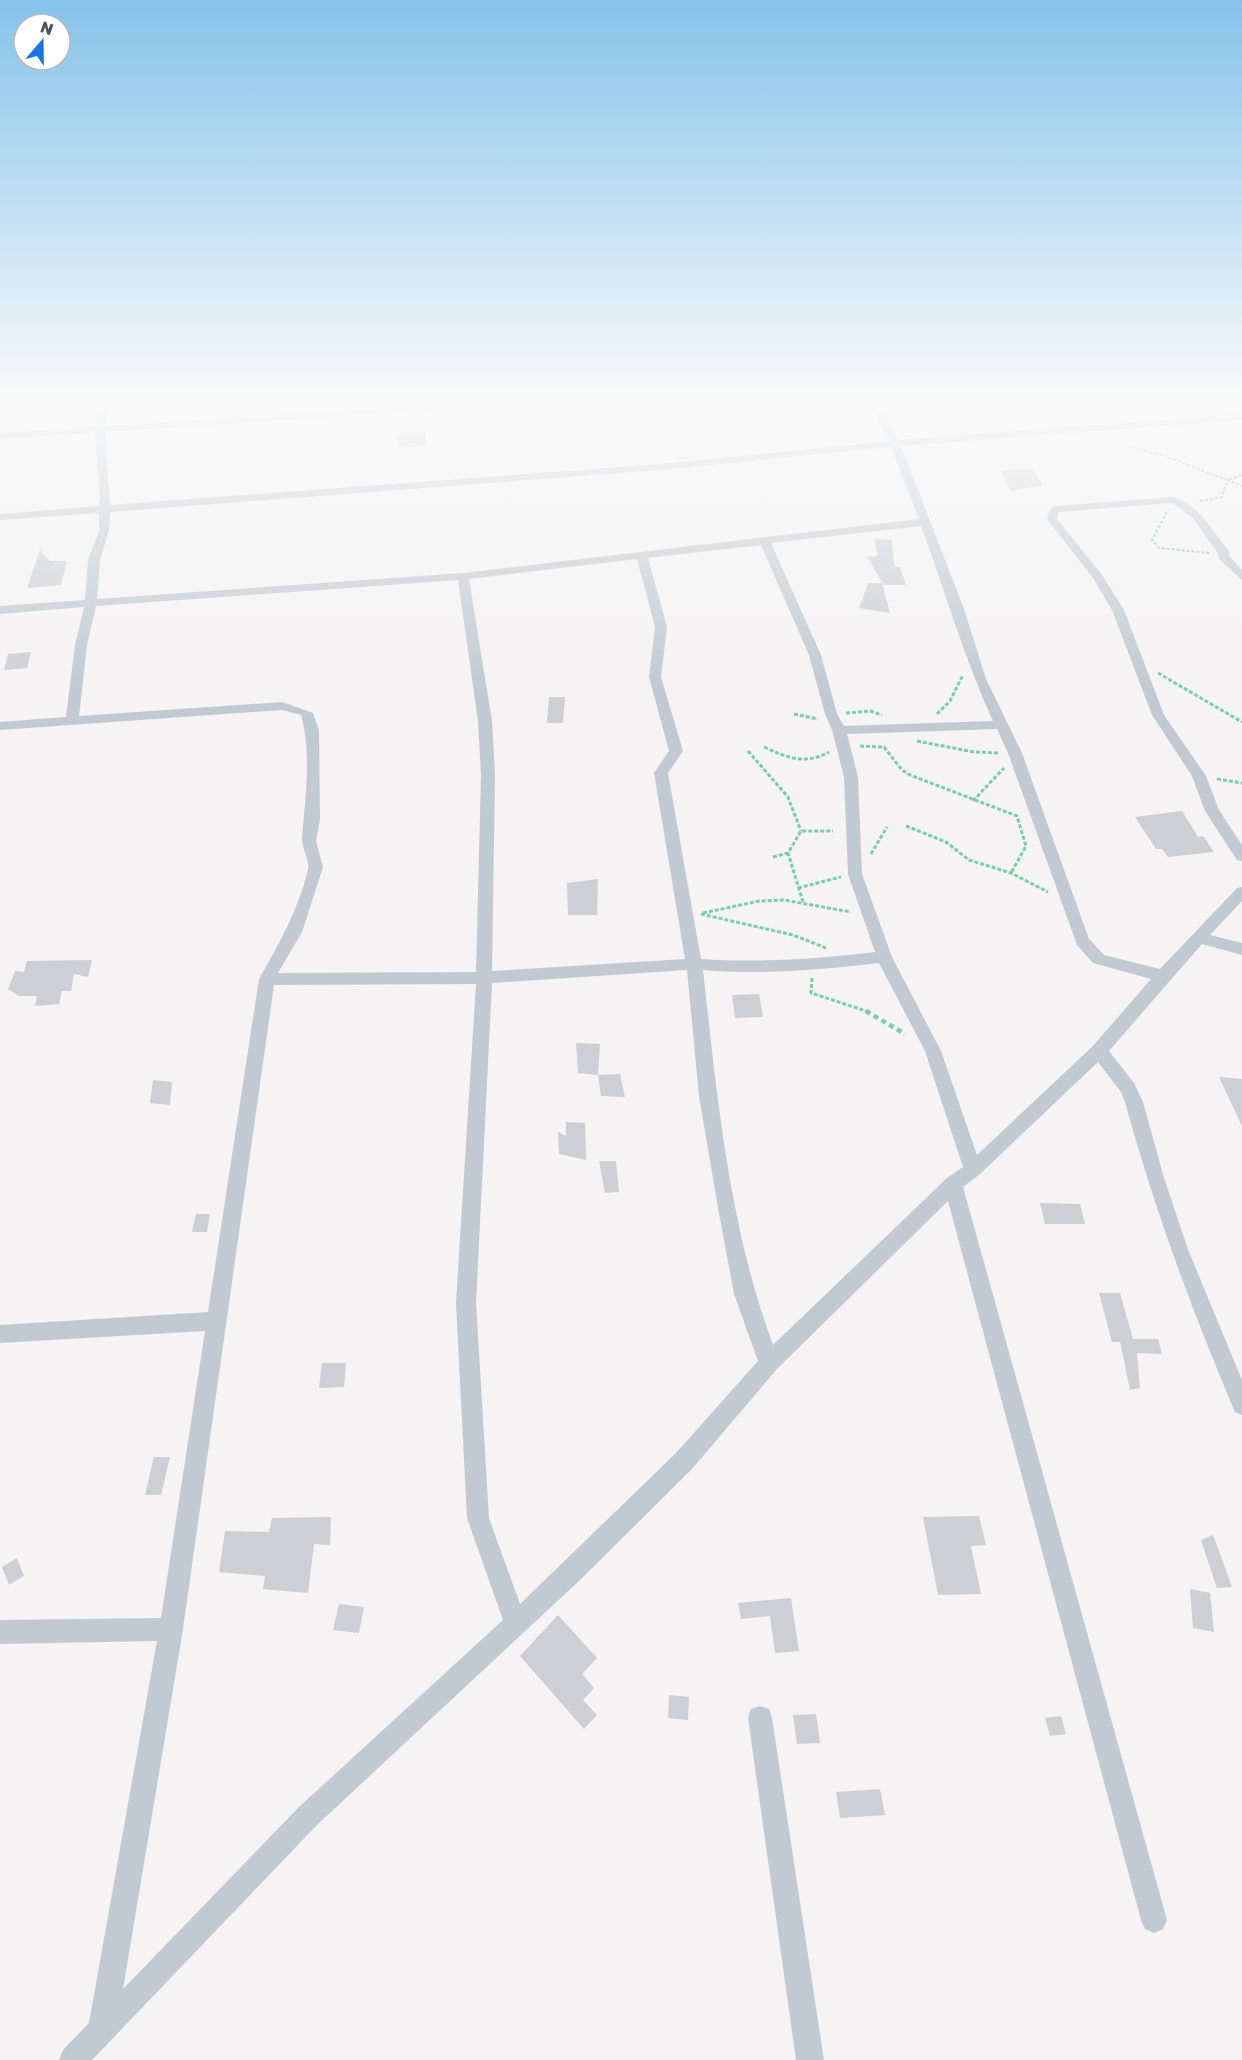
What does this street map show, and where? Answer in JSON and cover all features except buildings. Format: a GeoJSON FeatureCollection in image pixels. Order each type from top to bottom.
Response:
{"type":"FeatureCollection","features":[{"type":"Feature","properties":{"kind":"street"},"geometry":{"type":"LineString","coordinates":[[72,722],[81,645],[91,604],[94,560],[104,531],[102,510],[105,498]]}},
{"type":"Feature","properties":{"kind":"street"},"geometry":{"type":"LineString","coordinates":[[0,517],[256,498]]}},
{"type":"Feature","properties":{"kind":"street"},"geometry":{"type":"LineString","coordinates":[[916,498],[962,619],[980,679],[1015,753],[1082,941],[1091,953],[1108,962],[1163,976]]}},
{"type":"Feature","properties":{"kind":"street"},"geometry":{"type":"LineString","coordinates":[[1242,577],[1223,557],[1223,551],[1213,542],[1201,518],[1190,507],[1173,500],[1055,509],[1052,519],[1118,609],[1141,666],[1146,689],[1161,721],[1199,776],[1212,811],[1242,856]]}},
{"type":"Feature","properties":{"kind":"street"},"geometry":{"type":"LineString","coordinates":[[0,610],[463,576],[925,522]]}},
{"type":"Feature","properties":{"kind":"street"},"geometry":{"type":"LineString","coordinates":[[765,542],[815,655],[851,777],[855,874],[884,957],[933,1051],[974,1170]]}},
{"type":"Feature","properties":{"kind":"street"},"geometry":{"type":"LineString","coordinates":[[641,554],[661,627],[655,677],[676,751],[662,773],[692,913],[694,964],[708,1096],[744,1294],[769,1363]]}},
{"type":"Feature","properties":{"kind":"street"},"geometry":{"type":"LineString","coordinates":[[463,576],[485,721],[488,776],[484,978],[466,1303],[478,1518],[516,1624]]}},
{"type":"Feature","properties":{"kind":"street"},"geometry":{"type":"LineString","coordinates":[[0,726],[282,706],[307,712],[312,730],[313,819],[309,841],[316,867],[294,932],[267,979],[171,1629],[102,2030]]}},
{"type":"Feature","properties":{"kind":"street"},"geometry":{"type":"LineString","coordinates":[[840,737],[898,730],[1001,725]]}},
{"type":"Feature","properties":{"kind":"street"},"geometry":{"type":"LineString","coordinates":[[73,2060],[308,1815],[516,1624],[684,1461],[769,1363],[952,1184],[974,1170],[1099,1051],[1163,976],[1242,892]]}},
{"type":"Feature","properties":{"kind":"street"},"geometry":{"type":"LineString","coordinates":[[1199,938],[1242,949]]}},
{"type":"Feature","properties":{"kind":"street"},"geometry":{"type":"LineString","coordinates":[[267,979],[484,978],[694,964],[736,967],[812,965],[884,957]]}},
{"type":"Feature","properties":{"kind":"street"},"geometry":{"type":"LineString","coordinates":[[1099,1051],[1128,1088],[1134,1102],[1153,1171],[1180,1252],[1242,1405]]}},
{"type":"Feature","properties":{"kind":"street"},"geometry":{"type":"LineString","coordinates":[[952,1184],[1154,1920]]}},
{"type":"Feature","properties":{"kind":"street"},"geometry":{"type":"LineString","coordinates":[[0,1334],[217,1321]]}},
{"type":"Feature","properties":{"kind":"street"},"geometry":{"type":"LineString","coordinates":[[0,1632],[171,1629]]}},
{"type":"Feature","properties":{"kind":"street"},"geometry":{"type":"LineString","coordinates":[[760,1718],[810,2060]]}},
{"type":"Feature","properties":{"kind":"path"},"geometry":{"type":"LineString","coordinates":[[1222,498],[1208,502],[1173,500],[1152,540],[1159,548],[1208,554],[1223,551]]}},
{"type":"Feature","properties":{"kind":"path"},"geometry":{"type":"LineString","coordinates":[[1141,666],[1150,668],[1178,688],[1192,692],[1242,722]]}},
{"type":"Feature","properties":{"kind":"path"},"geometry":{"type":"LineString","coordinates":[[794,714],[818,719],[821,732],[884,747],[902,770],[973,801],[1017,816],[1026,846],[1011,873]]}},
{"type":"Feature","properties":{"kind":"path"},"geometry":{"type":"LineString","coordinates":[[898,730],[910,739],[932,746],[974,752],[1015,753]]}},
{"type":"Feature","properties":{"kind":"path"},"geometry":{"type":"LineString","coordinates":[[764,747],[790,759],[809,762],[840,737]]}},
{"type":"Feature","properties":{"kind":"path"},"geometry":{"type":"LineString","coordinates":[[748,751],[777,781],[799,817],[801,831],[788,853],[773,857]]}},
{"type":"Feature","properties":{"kind":"path"},"geometry":{"type":"LineString","coordinates":[[973,801],[996,779],[1015,753]]}},
{"type":"Feature","properties":{"kind":"path"},"geometry":{"type":"LineString","coordinates":[[1199,776],[1242,783]]}},
{"type":"Feature","properties":{"kind":"path"},"geometry":{"type":"LineString","coordinates":[[906,826],[946,842],[969,860],[1011,873],[1015,877],[1068,901]]}},
{"type":"Feature","properties":{"kind":"path"},"geometry":{"type":"LineString","coordinates":[[801,831],[832,831]]}},
{"type":"Feature","properties":{"kind":"path"},"geometry":{"type":"LineString","coordinates":[[788,853],[803,902]]}},
{"type":"Feature","properties":{"kind":"path"},"geometry":{"type":"LineString","coordinates":[[692,913],[759,901],[803,902],[870,916]]}},
{"type":"Feature","properties":{"kind":"path"},"geometry":{"type":"LineString","coordinates":[[692,913],[793,935],[823,945],[833,956],[851,960]]}},
{"type":"Feature","properties":{"kind":"path"},"geometry":{"type":"LineString","coordinates":[[812,965],[811,993],[824,1001],[850,1004],[881,1018],[933,1051]]}}]}
